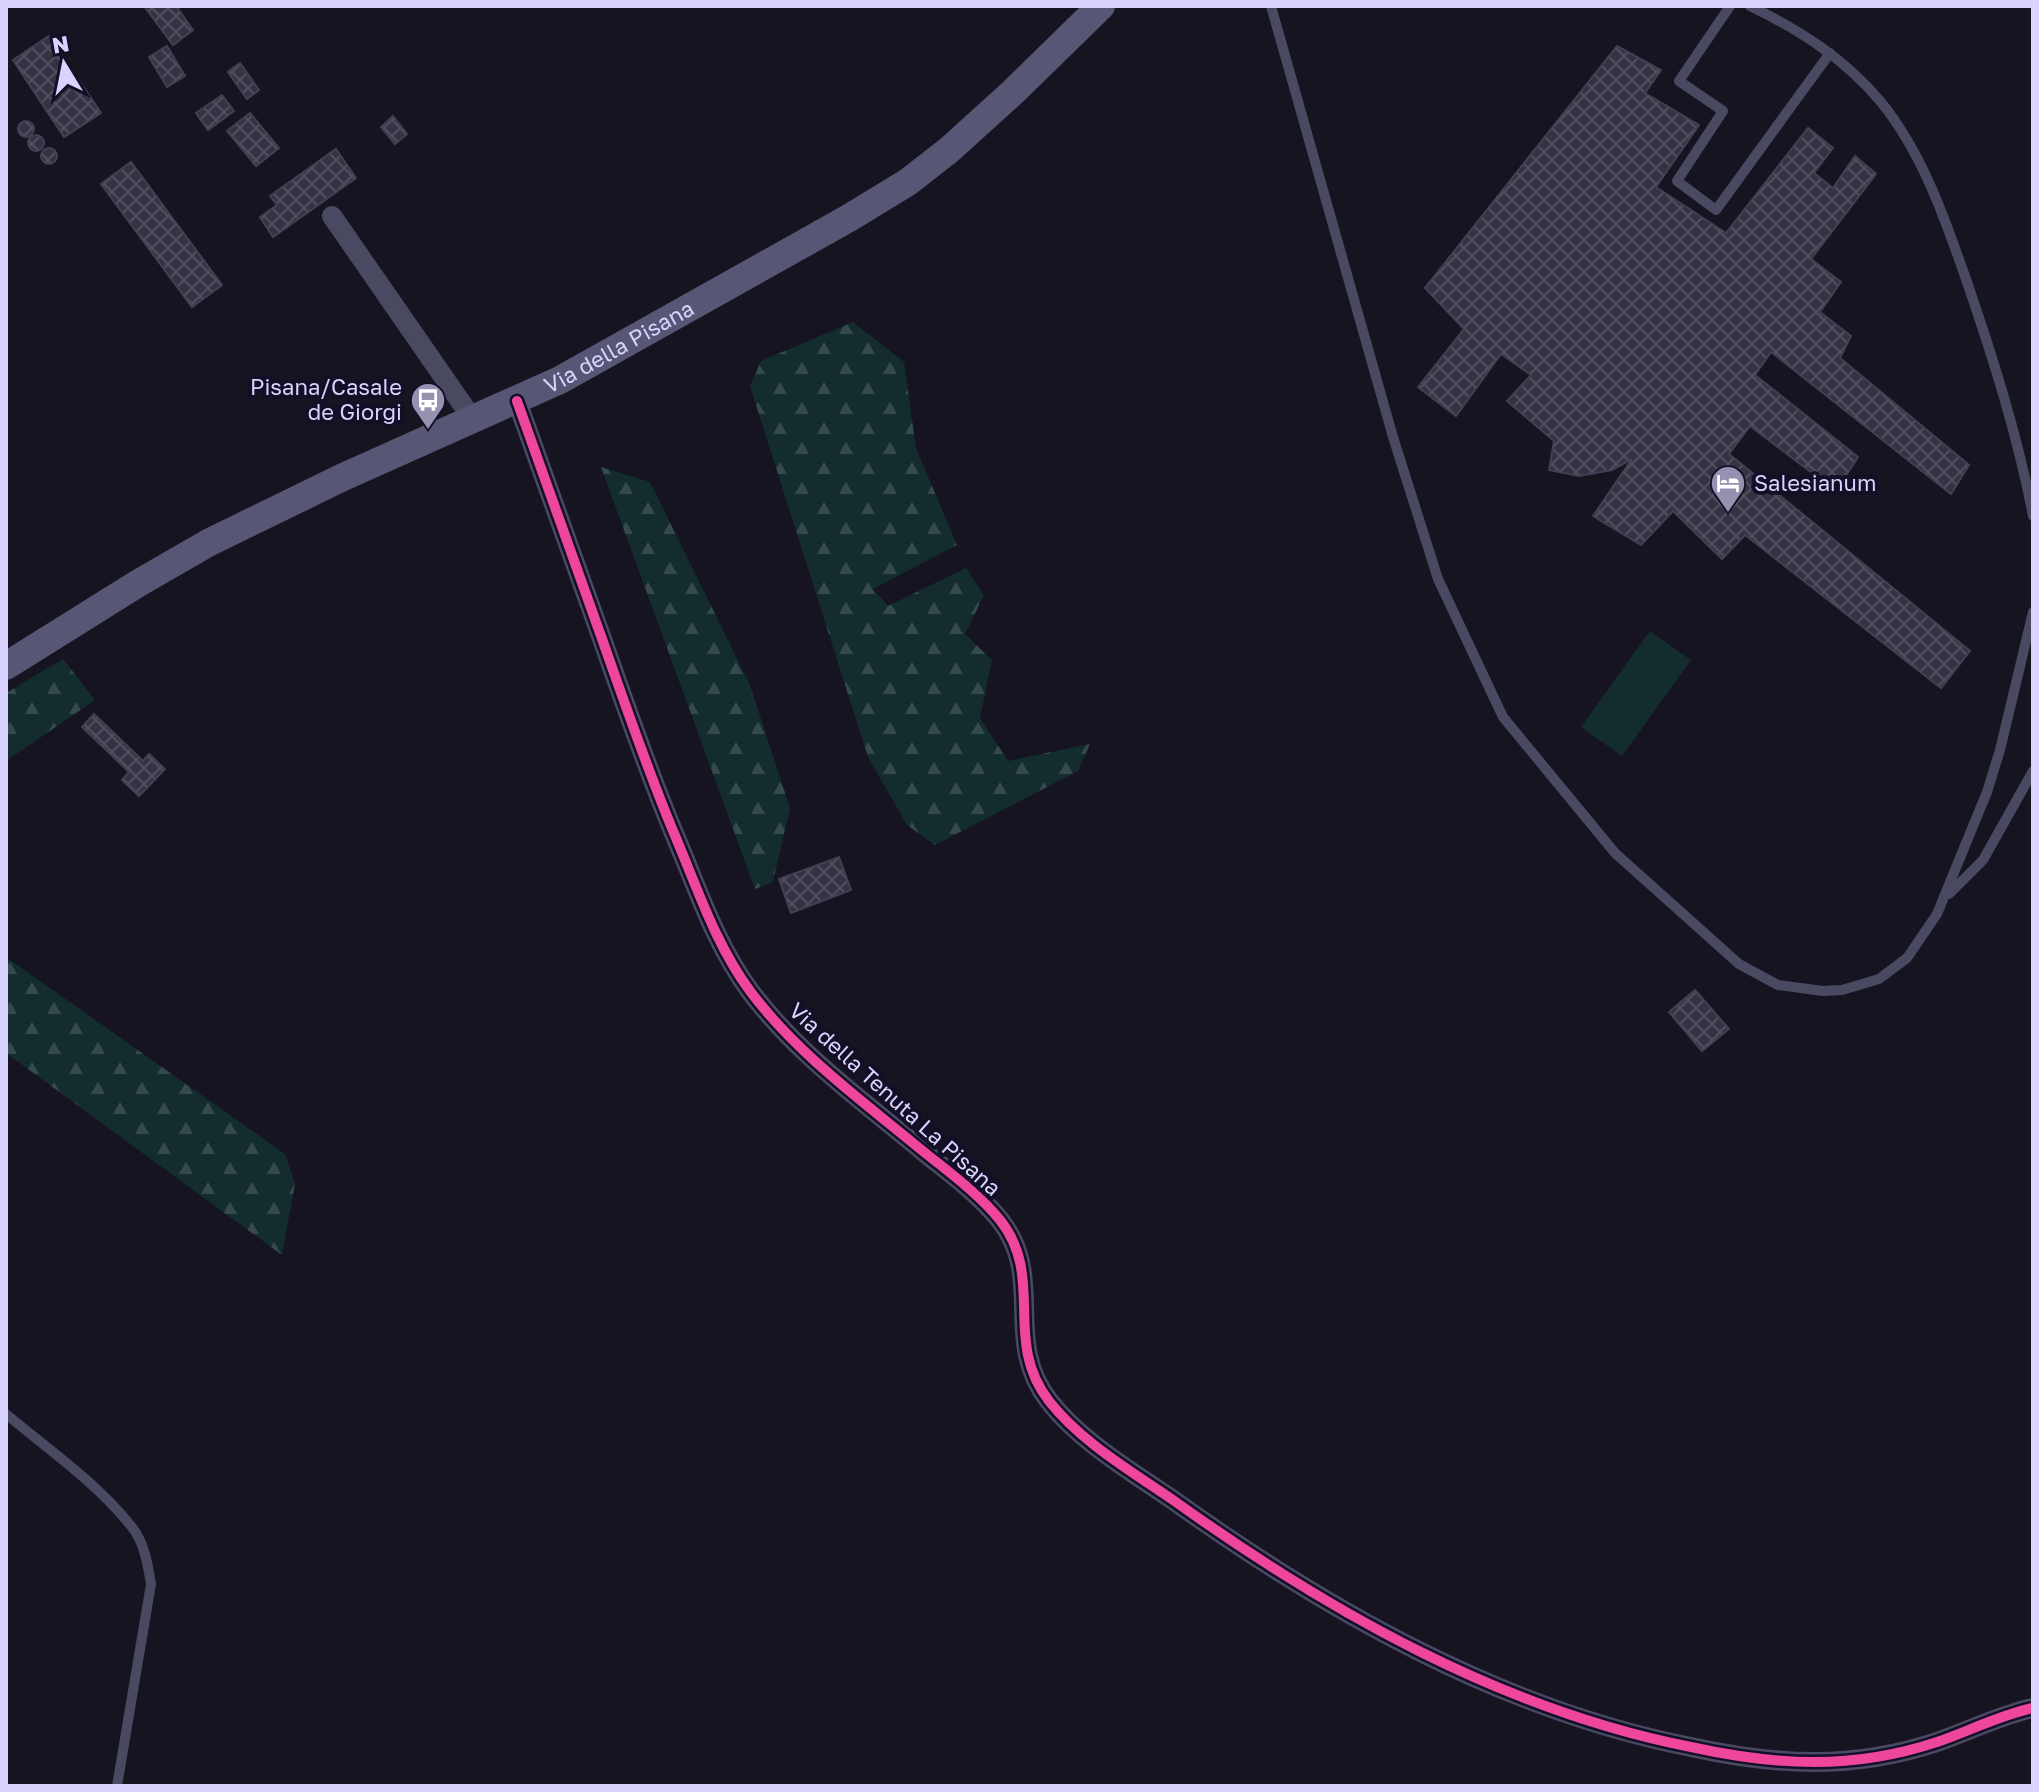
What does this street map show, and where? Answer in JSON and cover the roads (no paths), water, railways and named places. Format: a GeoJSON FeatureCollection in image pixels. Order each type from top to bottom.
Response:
{"type":"FeatureCollection","features":[{"type":"Feature","properties":{"kind":"main road","name":"Via della Pisana"},"geometry":{"type":"LineString","coordinates":[[6,666],[208,543],[579,371],[849,218],[908,182],[971,131],[1101,6]]}},
{"type":"Feature","properties":{"kind":"street"},"geometry":{"type":"LineString","coordinates":[[332,216],[474,421]]}},
{"type":"Feature","properties":{"kind":"street","name":"Via della Tenuta La Pisana"},"geometry":{"type":"LineString","coordinates":[[517,401],[658,796],[726,953],[751,993],[781,1028],[832,1076],[971,1191],[1010,1234],[1021,1261],[1025,1292],[1025,1349],[1033,1376],[1048,1400],[1069,1422],[1107,1454],[1237,1545],[1382,1631],[1502,1689],[1603,1726],[1746,1757],[1832,1761],[1914,1749],[2033,1708]]}},
{"type":"Feature","properties":{"kind":"lane"},"geometry":{"type":"LineString","coordinates":[[1271,6],[1393,437],[1438,579],[1503,717],[1615,853],[1730,957],[1748,971],[1778,985],[1823,991],[1842,990],[1879,979],[1907,958],[1945,898],[1995,769],[2033,612]]}},
{"type":"Feature","properties":{"kind":"lane"},"geometry":{"type":"LineString","coordinates":[[1730,6],[1679,81],[1723,111],[1677,181],[1716,210],[1830,53]]}},
{"type":"Feature","properties":{"kind":"lane"},"geometry":{"type":"LineString","coordinates":[[1750,6],[1803,34],[1830,53],[1858,77],[1898,125],[1940,205],[1988,342],[2033,516]]}},
{"type":"Feature","properties":{"kind":"lane"},"geometry":{"type":"LineString","coordinates":[[1945,898],[1983,860],[2033,771]]}},
{"type":"Feature","properties":{"kind":"lane"},"geometry":{"type":"LineString","coordinates":[[6,1414],[90,1484],[133,1528],[147,1560],[151,1584],[117,1786]]}},
{"type":"Feature","properties":{"kind":"place","name":"Pisana/Casale de Giorgi"},"geometry":{"type":"Point","coordinates":[428,431]}},
{"type":"Feature","properties":{"kind":"place","name":"Salesianum"},"geometry":{"type":"Point","coordinates":[1728,514]}}]}
